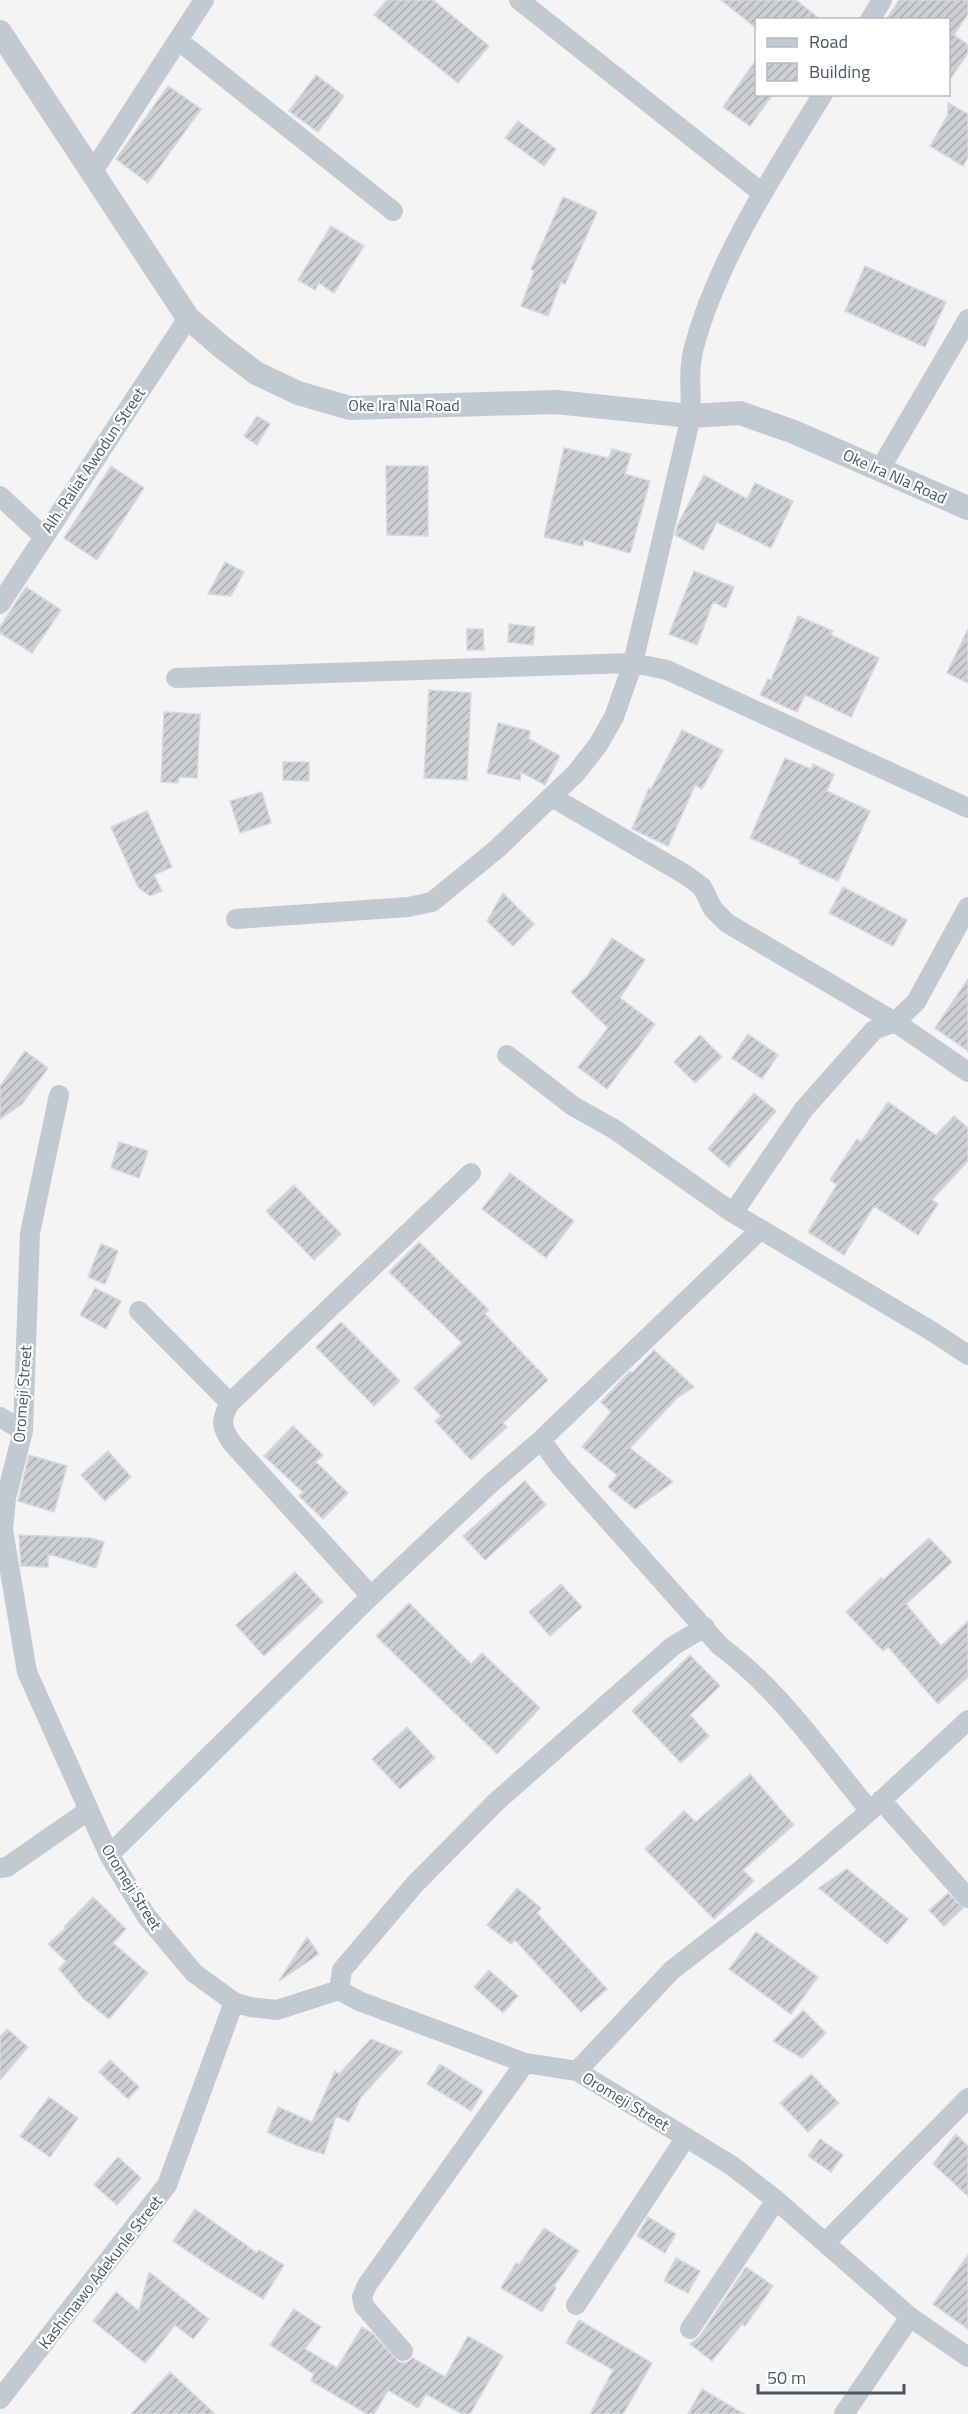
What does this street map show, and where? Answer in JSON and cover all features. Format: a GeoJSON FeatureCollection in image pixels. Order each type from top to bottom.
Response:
{"type":"FeatureCollection","features":[{"type":"Feature","properties":{"kind":"street"},"geometry":{"type":"LineString","coordinates":[[93,171],[204,0]]}},
{"type":"Feature","properties":{"kind":"street"},"geometry":{"type":"LineString","coordinates":[[519,0],[762,193]]}},
{"type":"Feature","properties":{"kind":"street"},"geometry":{"type":"LineString","coordinates":[[871,18],[882,0]]}},
{"type":"Feature","properties":{"kind":"street","name":"Oke Ira Nla Road"},"geometry":{"type":"LineString","coordinates":[[0,32],[188,318],[256,373],[298,393],[350,408],[556,402],[691,416],[740,413],[794,432],[968,508]]}},
{"type":"Feature","properties":{"kind":"street"},"geometry":{"type":"LineString","coordinates":[[179,41],[393,211]]}},
{"type":"Feature","properties":{"kind":"street"},"geometry":{"type":"LineString","coordinates":[[236,919],[408,907],[432,902],[498,848],[576,774],[598,745],[614,717],[633,663],[691,416],[693,349],[712,294],[762,193],[822,96]]}},
{"type":"Feature","properties":{"kind":"street","name":"Alh. Raliat Awodun Street"},"geometry":{"type":"LineString","coordinates":[[0,604],[188,318]]}},
{"type":"Feature","properties":{"kind":"street"},"geometry":{"type":"LineString","coordinates":[[880,469],[968,319]]}},
{"type":"Feature","properties":{"kind":"street"},"geometry":{"type":"LineString","coordinates":[[0,496],[43,536]]}},
{"type":"Feature","properties":{"kind":"street"},"geometry":{"type":"LineString","coordinates":[[176,678],[633,663],[667,670],[968,808]]}},
{"type":"Feature","properties":{"kind":"street"},"geometry":{"type":"LineString","coordinates":[[552,796],[686,875],[702,887],[713,909],[727,923],[895,1022],[968,1072]]}},
{"type":"Feature","properties":{"kind":"street"},"geometry":{"type":"LineString","coordinates":[[733,1213],[804,1109],[874,1030],[895,1022],[916,1002],[968,907]]}},
{"type":"Feature","properties":{"kind":"street"},"geometry":{"type":"LineString","coordinates":[[507,1055],[573,1106],[614,1129],[733,1213],[968,1355]]}},
{"type":"Feature","properties":{"kind":"street","name":"Oromeji Street"},"geometry":{"type":"LineString","coordinates":[[59,1095],[30,1233],[23,1431],[6,1497],[3,1530],[27,1672],[109,1855],[147,1917],[194,1973],[234,2002],[250,2007],[277,2010],[339,1990],[359,2001],[525,2062],[577,2071],[731,2165],[826,2242],[910,2317],[968,2357]]}},
{"type":"Feature","properties":{"kind":"street"},"geometry":{"type":"LineString","coordinates":[[370,1596],[232,1443],[223,1430],[223,1414],[230,1403],[471,1173]]}},
{"type":"Feature","properties":{"kind":"street"},"geometry":{"type":"LineString","coordinates":[[109,1855],[370,1596],[489,1485],[541,1440],[760,1230]]}},
{"type":"Feature","properties":{"kind":"street"},"geometry":{"type":"LineString","coordinates":[[139,1311],[230,1403]]}},
{"type":"Feature","properties":{"kind":"street"},"geometry":{"type":"LineString","coordinates":[[0,1417],[23,1431]]}},
{"type":"Feature","properties":{"kind":"street"},"geometry":{"type":"LineString","coordinates":[[541,1440],[560,1466],[720,1646],[738,1659],[787,1708],[875,1806],[968,1898]]}},
{"type":"Feature","properties":{"kind":"street"},"geometry":{"type":"LineString","coordinates":[[339,1990],[342,1970],[415,1884],[496,1802],[604,1704],[673,1646],[705,1627]]}},
{"type":"Feature","properties":{"kind":"street"},"geometry":{"type":"LineString","coordinates":[[577,2071],[672,1970],[796,1874],[875,1806],[968,1720]]}},
{"type":"Feature","properties":{"kind":"street"},"geometry":{"type":"LineString","coordinates":[[0,1868],[7,1867],[89,1810]]}},
{"type":"Feature","properties":{"kind":"street","name":"Kashimawo Adekunle Street"},"geometry":{"type":"LineString","coordinates":[[0,2399],[167,2186],[234,2002]]}},
{"type":"Feature","properties":{"kind":"street"},"geometry":{"type":"LineString","coordinates":[[403,2351],[364,2306],[362,2297],[367,2285],[525,2062]]}},
{"type":"Feature","properties":{"kind":"street"},"geometry":{"type":"LineString","coordinates":[[826,2242],[968,2098]]}},
{"type":"Feature","properties":{"kind":"street"},"geometry":{"type":"LineString","coordinates":[[576,2305],[686,2137]]}},
{"type":"Feature","properties":{"kind":"street"},"geometry":{"type":"LineString","coordinates":[[690,2329],[776,2200]]}},
{"type":"Feature","properties":{"kind":"street"},"geometry":{"type":"LineString","coordinates":[[844,2414],[910,2317]]}},
{"type":"Feature","properties":{"kind":"building"},"geometry":{"type":"Polygon","coordinates":[[[387,0],[433,0],[489,46],[458,83],[374,15],[387,0]]]}},
{"type":"Feature","properties":{"kind":"building"},"geometry":{"type":"Polygon","coordinates":[[[721,0],[796,0],[818,18],[755,18],[755,27],[721,0]]]}},
{"type":"Feature","properties":{"kind":"building"},"geometry":{"type":"Polygon","coordinates":[[[899,0],[968,0],[968,14],[954,35],[968,45],[968,53],[950,79],[950,18],[887,18],[899,0]]]}},
{"type":"Feature","properties":{"kind":"building"},"geometry":{"type":"Polygon","coordinates":[[[755,61],[755,96],[772,96],[750,126],[723,107],[755,61]]]}},
{"type":"Feature","properties":{"kind":"building"},"geometry":{"type":"Polygon","coordinates":[[[316,75],[344,96],[318,132],[289,111],[316,75]]]}},
{"type":"Feature","properties":{"kind":"building"},"geometry":{"type":"Polygon","coordinates":[[[168,86],[201,109],[148,183],[116,159],[168,86]]]}},
{"type":"Feature","properties":{"kind":"building"},"geometry":{"type":"Polygon","coordinates":[[[948,103],[968,114],[968,157],[963,166],[930,146],[948,115],[948,103]]]}},
{"type":"Feature","properties":{"kind":"building"},"geometry":{"type":"Polygon","coordinates":[[[518,121],[556,149],[544,166],[505,138],[518,121]]]}},
{"type":"Feature","properties":{"kind":"building"},"geometry":{"type":"Polygon","coordinates":[[[563,197],[597,212],[565,284],[561,282],[548,316],[521,306],[534,271],[531,269],[563,197]]]}},
{"type":"Feature","properties":{"kind":"building"},"geometry":{"type":"Polygon","coordinates":[[[331,226],[364,246],[334,293],[319,283],[315,290],[298,280],[331,226]]]}},
{"type":"Feature","properties":{"kind":"building"},"geometry":{"type":"Polygon","coordinates":[[[865,266],[946,302],[925,347],[845,311],[865,266]]]}},
{"type":"Feature","properties":{"kind":"building"},"geometry":{"type":"Polygon","coordinates":[[[257,416],[270,424],[257,445],[244,436],[257,416]]]}},
{"type":"Feature","properties":{"kind":"building"},"geometry":{"type":"Polygon","coordinates":[[[564,448],[609,458],[612,449],[631,454],[625,474],[650,481],[630,553],[584,540],[583,546],[544,537],[564,448]]]}},
{"type":"Feature","properties":{"kind":"building"},"geometry":{"type":"Polygon","coordinates":[[[111,466],[144,488],[97,560],[64,538],[111,466]]]}},
{"type":"Feature","properties":{"kind":"building"},"geometry":{"type":"Polygon","coordinates":[[[386,466],[428,466],[428,536],[387,535],[386,466]]]}},
{"type":"Feature","properties":{"kind":"building"},"geometry":{"type":"Polygon","coordinates":[[[704,475],[747,499],[755,483],[793,501],[771,548],[717,522],[703,550],[675,535],[678,524],[704,475]]]}},
{"type":"Feature","properties":{"kind":"building"},"geometry":{"type":"Polygon","coordinates":[[[225,562],[244,572],[231,596],[208,594],[225,562]]]}},
{"type":"Feature","properties":{"kind":"building"},"geometry":{"type":"Polygon","coordinates":[[[694,571],[734,587],[726,608],[713,602],[697,645],[669,634],[694,571]]]}},
{"type":"Feature","properties":{"kind":"building"},"geometry":{"type":"Polygon","coordinates":[[[26,587],[61,610],[32,653],[0,633],[0,627],[26,587]]]}},
{"type":"Feature","properties":{"kind":"building"},"geometry":{"type":"Polygon","coordinates":[[[798,616],[833,631],[831,635],[879,658],[851,717],[805,695],[797,712],[760,695],[768,679],[771,680],[798,616]]]}},
{"type":"Feature","properties":{"kind":"building"},"geometry":{"type":"Polygon","coordinates":[[[509,624],[535,627],[533,645],[508,642],[509,624]]]}},
{"type":"Feature","properties":{"kind":"building"},"geometry":{"type":"Polygon","coordinates":[[[467,629],[483,629],[484,650],[467,650],[467,629]]]}},
{"type":"Feature","properties":{"kind":"building"},"geometry":{"type":"Polygon","coordinates":[[[968,629],[968,683],[947,673],[968,629]]]}},
{"type":"Feature","properties":{"kind":"building"},"geometry":{"type":"Polygon","coordinates":[[[429,690],[471,693],[467,780],[424,778],[429,690]]]}},
{"type":"Feature","properties":{"kind":"building"},"geometry":{"type":"Polygon","coordinates":[[[164,712],[200,714],[197,778],[179,777],[178,783],[161,782],[164,712]]]}},
{"type":"Feature","properties":{"kind":"building"},"geometry":{"type":"Polygon","coordinates":[[[498,723],[530,731],[529,739],[560,756],[545,785],[521,772],[520,780],[487,773],[498,723]]]}},
{"type":"Feature","properties":{"kind":"building"},"geometry":{"type":"Polygon","coordinates":[[[682,730],[723,750],[702,789],[695,785],[668,846],[632,829],[649,788],[651,789],[682,730]]]}},
{"type":"Feature","properties":{"kind":"building"},"geometry":{"type":"Polygon","coordinates":[[[785,758],[811,769],[813,764],[834,774],[827,791],[870,811],[838,881],[799,863],[800,860],[750,838],[785,758]]]}},
{"type":"Feature","properties":{"kind":"building"},"geometry":{"type":"Polygon","coordinates":[[[283,762],[309,762],[309,781],[283,780],[283,762]]]}},
{"type":"Feature","properties":{"kind":"building"},"geometry":{"type":"Polygon","coordinates":[[[262,792],[271,823],[240,833],[230,801],[262,792]]]}},
{"type":"Feature","properties":{"kind":"building"},"geometry":{"type":"Polygon","coordinates":[[[147,811],[172,867],[154,875],[162,891],[150,896],[138,887],[111,827],[147,811]]]}},
{"type":"Feature","properties":{"kind":"building"},"geometry":{"type":"Polygon","coordinates":[[[843,887],[907,920],[893,946],[829,913],[843,887]]]}},
{"type":"Feature","properties":{"kind":"building"},"geometry":{"type":"Polygon","coordinates":[[[503,893],[534,924],[513,946],[487,921],[503,893]]]}},
{"type":"Feature","properties":{"kind":"building"},"geometry":{"type":"Polygon","coordinates":[[[612,938],[645,960],[620,998],[655,1024],[607,1089],[578,1067],[608,1028],[571,992],[588,975],[612,938]]]}},
{"type":"Feature","properties":{"kind":"building"},"geometry":{"type":"Polygon","coordinates":[[[968,979],[968,1051],[935,1028],[968,979]]]}},
{"type":"Feature","properties":{"kind":"building"},"geometry":{"type":"Polygon","coordinates":[[[748,1034],[778,1055],[762,1079],[732,1058],[748,1034]]]}},
{"type":"Feature","properties":{"kind":"building"},"geometry":{"type":"Polygon","coordinates":[[[700,1035],[722,1057],[695,1083],[674,1062],[700,1035]]]}},
{"type":"Feature","properties":{"kind":"building"},"geometry":{"type":"Polygon","coordinates":[[[25,1051],[48,1068],[22,1104],[0,1119],[0,1086],[25,1051]]]}},
{"type":"Feature","properties":{"kind":"building"},"geometry":{"type":"Polygon","coordinates":[[[754,1093],[776,1111],[729,1167],[708,1149],[754,1093]]]}},
{"type":"Feature","properties":{"kind":"building"},"geometry":{"type":"Polygon","coordinates":[[[888,1102],[936,1135],[954,1116],[968,1128],[968,1161],[932,1200],[938,1204],[918,1235],[874,1206],[844,1255],[808,1232],[837,1185],[830,1180],[857,1139],[861,1142],[888,1102]]]}},
{"type":"Feature","properties":{"kind":"building"},"geometry":{"type":"Polygon","coordinates":[[[119,1142],[148,1151],[139,1178],[111,1168],[119,1142]]]}},
{"type":"Feature","properties":{"kind":"building"},"geometry":{"type":"Polygon","coordinates":[[[510,1173],[574,1221],[546,1258],[482,1209],[510,1173]]]}},
{"type":"Feature","properties":{"kind":"building"},"geometry":{"type":"Polygon","coordinates":[[[294,1185],[341,1234],[314,1260],[266,1211],[294,1185]]]}},
{"type":"Feature","properties":{"kind":"building"},"geometry":{"type":"Polygon","coordinates":[[[419,1242],[489,1310],[485,1314],[548,1380],[503,1423],[507,1427],[471,1460],[435,1421],[441,1416],[414,1388],[462,1343],[389,1272],[419,1242]]]}},
{"type":"Feature","properties":{"kind":"building"},"geometry":{"type":"Polygon","coordinates":[[[101,1244],[118,1251],[105,1284],[88,1277],[101,1244]]]}},
{"type":"Feature","properties":{"kind":"building"},"geometry":{"type":"Polygon","coordinates":[[[95,1288],[121,1301],[106,1329],[80,1315],[95,1288]]]}},
{"type":"Feature","properties":{"kind":"building"},"geometry":{"type":"Polygon","coordinates":[[[341,1322],[400,1381],[374,1406],[316,1347],[341,1322]]]}},
{"type":"Feature","properties":{"kind":"building"},"geometry":{"type":"Polygon","coordinates":[[[654,1350],[694,1387],[678,1397],[630,1448],[673,1482],[635,1509],[608,1487],[617,1475],[582,1447],[611,1412],[601,1402],[630,1371],[632,1373],[654,1350]]]}},
{"type":"Feature","properties":{"kind":"building"},"geometry":{"type":"Polygon","coordinates":[[[293,1426],[323,1455],[316,1462],[348,1493],[323,1519],[299,1496],[303,1492],[264,1456],[293,1426]]]}},
{"type":"Feature","properties":{"kind":"building"},"geometry":{"type":"Polygon","coordinates":[[[108,1451],[131,1477],[105,1501],[81,1475],[108,1451]]]}},
{"type":"Feature","properties":{"kind":"building"},"geometry":{"type":"Polygon","coordinates":[[[29,1455],[67,1466],[54,1512],[18,1501],[29,1455]]]}},
{"type":"Feature","properties":{"kind":"building"},"geometry":{"type":"Polygon","coordinates":[[[525,1481],[546,1505],[485,1560],[463,1536],[525,1481]]]}},
{"type":"Feature","properties":{"kind":"building"},"geometry":{"type":"Polygon","coordinates":[[[19,1535],[91,1538],[104,1542],[96,1568],[48,1554],[48,1567],[21,1566],[19,1535]]]}},
{"type":"Feature","properties":{"kind":"building"},"geometry":{"type":"Polygon","coordinates":[[[929,1538],[952,1562],[906,1604],[941,1646],[968,1621],[968,1677],[938,1704],[888,1647],[883,1651],[846,1612],[881,1578],[883,1580],[929,1538]]]}},
{"type":"Feature","properties":{"kind":"building"},"geometry":{"type":"Polygon","coordinates":[[[295,1572],[323,1602],[264,1656],[236,1625],[295,1572]]]}},
{"type":"Feature","properties":{"kind":"building"},"geometry":{"type":"Polygon","coordinates":[[[561,1584],[582,1607],[550,1636],[529,1612],[561,1584]]]}},
{"type":"Feature","properties":{"kind":"building"},"geometry":{"type":"Polygon","coordinates":[[[409,1603],[471,1664],[482,1653],[540,1708],[497,1754],[376,1636],[409,1603]]]}},
{"type":"Feature","properties":{"kind":"building"},"geometry":{"type":"Polygon","coordinates":[[[690,1655],[720,1686],[690,1715],[709,1736],[681,1763],[632,1711],[690,1655]]]}},
{"type":"Feature","properties":{"kind":"building"},"geometry":{"type":"Polygon","coordinates":[[[407,1727],[435,1758],[400,1789],[372,1759],[407,1727]]]}},
{"type":"Feature","properties":{"kind":"building"},"geometry":{"type":"Polygon","coordinates":[[[750,1774],[794,1825],[743,1870],[754,1881],[714,1919],[645,1849],[684,1811],[696,1822],[750,1774]]]}},
{"type":"Feature","properties":{"kind":"building"},"geometry":{"type":"Polygon","coordinates":[[[847,1869],[908,1919],[887,1944],[819,1888],[847,1869]]]}},
{"type":"Feature","properties":{"kind":"building"},"geometry":{"type":"Polygon","coordinates":[[[517,1888],[541,1908],[537,1913],[607,1989],[581,2012],[515,1940],[511,1944],[487,1925],[517,1888]]]}},
{"type":"Feature","properties":{"kind":"building"},"geometry":{"type":"Polygon","coordinates":[[[948,1893],[963,1908],[944,1926],[929,1910],[948,1893]]]}},
{"type":"Feature","properties":{"kind":"building"},"geometry":{"type":"Polygon","coordinates":[[[93,1897],[126,1929],[113,1943],[148,1973],[109,2019],[84,1999],[59,1969],[66,1961],[48,1944],[65,1929],[64,1927],[93,1897]]]}},
{"type":"Feature","properties":{"kind":"building"},"geometry":{"type":"Polygon","coordinates":[[[756,1932],[818,1977],[791,2014],[729,1969],[756,1932]]]}},
{"type":"Feature","properties":{"kind":"building"},"geometry":{"type":"Polygon","coordinates":[[[307,1937],[319,1954],[279,1981],[307,1937]]]}},
{"type":"Feature","properties":{"kind":"building"},"geometry":{"type":"Polygon","coordinates":[[[489,1970],[518,1996],[503,2013],[474,1987],[489,1970]]]}},
{"type":"Feature","properties":{"kind":"building"},"geometry":{"type":"Polygon","coordinates":[[[803,2010],[826,2033],[802,2058],[773,2041],[803,2010]]]}},
{"type":"Feature","properties":{"kind":"building"},"geometry":{"type":"Polygon","coordinates":[[[7,2029],[28,2047],[0,2080],[0,2037],[7,2029]]]}},
{"type":"Feature","properties":{"kind":"building"},"geometry":{"type":"Polygon","coordinates":[[[371,2039],[402,2052],[361,2097],[349,2122],[336,2116],[324,2154],[298,2146],[267,2132],[278,2107],[312,2122],[335,2071],[339,2074],[371,2039]]]}},
{"type":"Feature","properties":{"kind":"building"},"geometry":{"type":"Polygon","coordinates":[[[110,2060],[139,2087],[128,2099],[99,2072],[110,2060]]]}},
{"type":"Feature","properties":{"kind":"building"},"geometry":{"type":"Polygon","coordinates":[[[440,2064],[483,2091],[471,2111],[427,2084],[440,2064]]]}},
{"type":"Feature","properties":{"kind":"building"},"geometry":{"type":"Polygon","coordinates":[[[811,2074],[839,2103],[808,2132],[780,2103],[811,2074]]]}},
{"type":"Feature","properties":{"kind":"building"},"geometry":{"type":"Polygon","coordinates":[[[49,2097],[78,2118],[50,2157],[20,2136],[49,2097]]]}},
{"type":"Feature","properties":{"kind":"building"},"geometry":{"type":"Polygon","coordinates":[[[956,2134],[968,2146],[968,2196],[933,2164],[956,2134]]]}},
{"type":"Feature","properties":{"kind":"building"},"geometry":{"type":"Polygon","coordinates":[[[820,2139],[843,2155],[831,2172],[808,2156],[820,2139]]]}},
{"type":"Feature","properties":{"kind":"building"},"geometry":{"type":"Polygon","coordinates":[[[118,2157],[141,2178],[117,2205],[94,2185],[118,2157]]]}},
{"type":"Feature","properties":{"kind":"building"},"geometry":{"type":"Polygon","coordinates":[[[195,2209],[257,2253],[259,2250],[284,2265],[263,2299],[173,2241],[195,2209]]]}},
{"type":"Feature","properties":{"kind":"building"},"geometry":{"type":"Polygon","coordinates":[[[648,2217],[676,2234],[665,2253],[637,2236],[648,2217]]]}},
{"type":"Feature","properties":{"kind":"building"},"geometry":{"type":"Polygon","coordinates":[[[544,2228],[579,2251],[554,2286],[556,2288],[542,2312],[501,2288],[516,2263],[519,2265],[544,2228]]]}},
{"type":"Feature","properties":{"kind":"building"},"geometry":{"type":"Polygon","coordinates":[[[968,2255],[968,2329],[933,2304],[968,2255]]]}},
{"type":"Feature","properties":{"kind":"building"},"geometry":{"type":"Polygon","coordinates":[[[676,2258],[700,2271],[688,2293],[664,2281],[676,2258]]]}},
{"type":"Feature","properties":{"kind":"building"},"geometry":{"type":"Polygon","coordinates":[[[746,2267],[773,2286],[745,2326],[742,2324],[712,2361],[690,2344],[700,2336],[746,2267]]]}},
{"type":"Feature","properties":{"kind":"building"},"geometry":{"type":"Polygon","coordinates":[[[149,2272],[209,2319],[193,2339],[175,2325],[145,2363],[93,2321],[116,2292],[139,2311],[149,2272]]]}},
{"type":"Feature","properties":{"kind":"building"},"geometry":{"type":"Polygon","coordinates":[[[294,2309],[321,2327],[305,2349],[337,2368],[362,2327],[372,2333],[399,2362],[406,2363],[413,2358],[445,2377],[468,2336],[503,2356],[470,2414],[462,2414],[426,2394],[418,2408],[388,2390],[374,2414],[367,2414],[311,2381],[314,2374],[270,2345],[294,2309]]]}},
{"type":"Feature","properties":{"kind":"building"},"geometry":{"type":"Polygon","coordinates":[[[579,2320],[652,2363],[623,2414],[590,2414],[613,2370],[566,2343],[579,2320]]]}},
{"type":"Feature","properties":{"kind":"building"},"geometry":{"type":"Polygon","coordinates":[[[170,2372],[215,2414],[131,2414],[170,2372]]]}},
{"type":"Feature","properties":{"kind":"building"},"geometry":{"type":"Polygon","coordinates":[[[702,2389],[744,2414],[688,2414],[702,2389]]]}}]}
